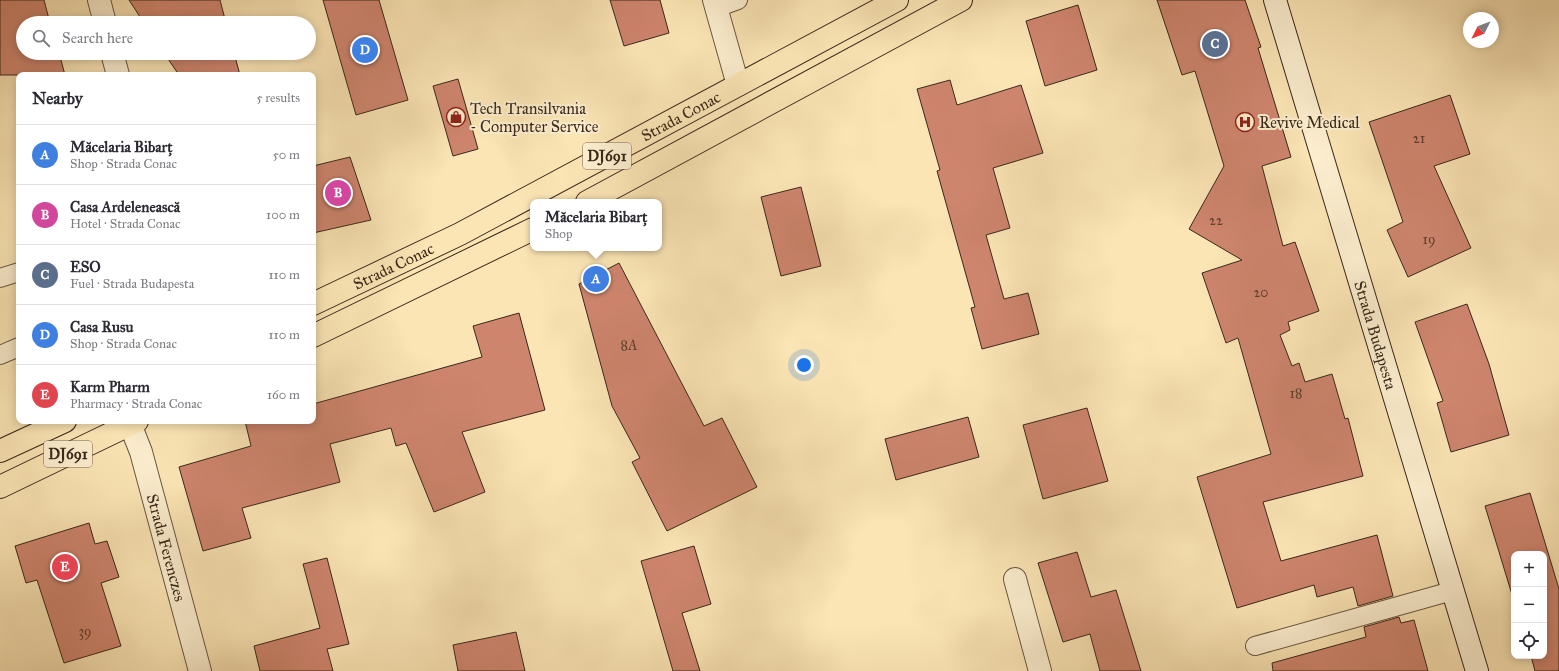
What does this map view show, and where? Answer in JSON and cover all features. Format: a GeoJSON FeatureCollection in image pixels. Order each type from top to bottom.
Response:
{"type":"FeatureCollection","features":[{"type":"Feature","properties":{"kind":"main road","name":"Strada Conac"},"geometry":{"type":"LineString","coordinates":[[316,303],[460,234],[897,0]]}},
{"type":"Feature","properties":{"kind":"main road","name":"Strada Conac"},"geometry":{"type":"LineString","coordinates":[[593,199],[961,0]]}},
{"type":"Feature","properties":{"kind":"main road","name":"Strada Conac"},"geometry":{"type":"LineString","coordinates":[[316,335],[530,230]]}},
{"type":"Feature","properties":{"kind":"main road","name":"DJ691"},"geometry":{"type":"LineString","coordinates":[[0,452],[59,424]]}},
{"type":"Feature","properties":{"kind":"main road","name":"DJ691"},"geometry":{"type":"LineString","coordinates":[[0,487],[132,424]]}},
{"type":"Feature","properties":{"kind":"street"},"geometry":{"type":"LineString","coordinates":[[99,0],[103,16]]}},
{"type":"Feature","properties":{"kind":"street","name":"Strada Budapesta"},"geometry":{"type":"LineString","coordinates":[[1275,0],[1476,671]]}},
{"type":"Feature","properties":{"kind":"street"},"geometry":{"type":"LineString","coordinates":[[715,4],[738,85]]}},
{"type":"Feature","properties":{"kind":"street"},"geometry":{"type":"LineString","coordinates":[[114,60],[117,72]]}},
{"type":"Feature","properties":{"kind":"street","name":"Strada Ferenczes"},"geometry":{"type":"LineString","coordinates":[[134,424],[200,671]]}},
{"type":"Feature","properties":{"kind":"street"},"geometry":{"type":"LineString","coordinates":[[1015,579],[1040,671]]}},
{"type":"Feature","properties":{"kind":"lane"},"geometry":{"type":"LineString","coordinates":[[715,4],[738,0]]}},
{"type":"Feature","properties":{"kind":"lane"},"geometry":{"type":"LineString","coordinates":[[0,278],[16,273]]}},
{"type":"Feature","properties":{"kind":"lane"},"geometry":{"type":"LineString","coordinates":[[0,355],[16,348]]}},
{"type":"Feature","properties":{"kind":"lane"},"geometry":{"type":"LineString","coordinates":[[1255,646],[1452,591]]}},
{"type":"Feature","properties":{"kind":"building"},"geometry":{"type":"Polygon","coordinates":[[[0,0],[44,0],[48,16],[16,16],[16,60],[61,60],[64,72],[16,72],[16,75],[0,75],[0,0]]]}},
{"type":"Feature","properties":{"kind":"building"},"geometry":{"type":"Polygon","coordinates":[[[129,0],[220,0],[224,16],[139,16],[129,0]]]}},
{"type":"Feature","properties":{"kind":"building"},"geometry":{"type":"Polygon","coordinates":[[[323,0],[379,0],[408,100],[356,115],[323,0]]]}},
{"type":"Feature","properties":{"kind":"building"},"geometry":{"type":"Polygon","coordinates":[[[610,0],[660,0],[669,33],[624,46],[610,0]]]}},
{"type":"Feature","properties":{"kind":"building"},"geometry":{"type":"Polygon","coordinates":[[[1157,0],[1245,0],[1261,47],[1258,48],[1291,157],[1262,166],[1283,246],[1295,242],[1319,311],[1288,322],[1290,330],[1280,335],[1292,366],[1299,363],[1305,382],[1332,374],[1345,419],[1348,418],[1363,476],[1263,502],[1281,561],[1377,535],[1393,596],[1358,606],[1353,587],[1317,597],[1314,585],[1237,608],[1197,477],[1271,454],[1238,338],[1226,343],[1202,273],[1242,260],[1189,229],[1224,166],[1195,71],[1182,75],[1157,0]]]}},
{"type":"Feature","properties":{"kind":"building"},"geometry":{"type":"Polygon","coordinates":[[[1078,5],[1097,70],[1045,86],[1026,21],[1078,5]]]}},
{"type":"Feature","properties":{"kind":"building"},"geometry":{"type":"Polygon","coordinates":[[[169,60],[236,60],[239,72],[177,72],[169,60]]]}},
{"type":"Feature","properties":{"kind":"building","name":"Tech Transilvania - Computer Service"},"geometry":{"type":"Polygon","coordinates":[[[458,79],[478,149],[453,156],[433,86],[458,79]]]}},
{"type":"Feature","properties":{"kind":"building"},"geometry":{"type":"Polygon","coordinates":[[[950,80],[957,105],[1021,85],[1043,153],[993,168],[1010,228],[986,235],[1004,299],[1028,293],[1039,334],[982,349],[971,308],[975,307],[937,171],[940,170],[917,89],[950,80]]]}},
{"type":"Feature","properties":{"kind":"building"},"geometry":{"type":"Polygon","coordinates":[[[1450,95],[1470,154],[1434,166],[1471,248],[1408,277],[1387,230],[1403,222],[1369,122],[1450,95]]]}},
{"type":"Feature","properties":{"kind":"building"},"geometry":{"type":"Polygon","coordinates":[[[350,157],[371,220],[316,232],[316,165],[350,157]]]}},
{"type":"Feature","properties":{"kind":"building"},"geometry":{"type":"Polygon","coordinates":[[[801,187],[821,266],[781,276],[761,197],[801,187]]]}},
{"type":"Feature","properties":{"kind":"building"},"geometry":{"type":"Polygon","coordinates":[[[619,263],[704,426],[722,418],[757,487],[667,531],[632,462],[640,458],[612,406],[579,284],[619,263]]]}},
{"type":"Feature","properties":{"kind":"building"},"geometry":{"type":"Polygon","coordinates":[[[1467,304],[1489,364],[1509,435],[1451,452],[1437,403],[1443,401],[1415,322],[1467,304]]]}},
{"type":"Feature","properties":{"kind":"building"},"geometry":{"type":"Polygon","coordinates":[[[519,313],[545,410],[462,432],[485,492],[434,512],[406,443],[396,446],[391,428],[330,444],[340,482],[242,508],[251,538],[203,551],[179,467],[251,446],[246,424],[316,424],[316,403],[482,357],[473,326],[519,313]]]}},
{"type":"Feature","properties":{"kind":"building"},"geometry":{"type":"Polygon","coordinates":[[[1087,408],[1108,481],[1043,499],[1023,425],[1087,408]]]}},
{"type":"Feature","properties":{"kind":"building"},"geometry":{"type":"Polygon","coordinates":[[[968,417],[979,457],[896,480],[885,439],[968,417]]]}},
{"type":"Feature","properties":{"kind":"building"},"geometry":{"type":"Polygon","coordinates":[[[1530,493],[1559,589],[1559,671],[1535,671],[1532,659],[1547,659],[1547,551],[1511,551],[1511,591],[1485,506],[1530,493]]]}},
{"type":"Feature","properties":{"kind":"building"},"geometry":{"type":"Polygon","coordinates":[[[89,523],[95,544],[107,541],[119,577],[101,583],[121,646],[64,663],[37,580],[26,583],[15,546],[89,523]]]}},
{"type":"Feature","properties":{"kind":"building"},"geometry":{"type":"Polygon","coordinates":[[[694,546],[711,604],[682,613],[700,671],[673,671],[641,561],[694,546]]]}},
{"type":"Feature","properties":{"kind":"building"},"geometry":{"type":"Polygon","coordinates":[[[1077,552],[1091,597],[1116,590],[1141,671],[1100,671],[1090,634],[1063,642],[1038,563],[1077,552]]]}},
{"type":"Feature","properties":{"kind":"building"},"geometry":{"type":"Polygon","coordinates":[[[327,558],[349,644],[327,649],[333,671],[260,671],[254,646],[320,628],[303,564],[327,558]]]}},
{"type":"Feature","properties":{"kind":"building"},"geometry":{"type":"Polygon","coordinates":[[[1399,617],[1401,623],[1414,620],[1428,671],[1273,671],[1272,663],[1366,637],[1364,627],[1399,617]]]}},
{"type":"Feature","properties":{"kind":"building"},"geometry":{"type":"Polygon","coordinates":[[[516,632],[525,671],[458,671],[453,645],[516,632]]]}},
{"type":"Feature","properties":{"kind":"place","name":"ESO"},"geometry":{"type":"Point","coordinates":[1215,44]}},
{"type":"Feature","properties":{"kind":"place","name":"Casa Rusu"},"geometry":{"type":"Point","coordinates":[365,50]}},
{"type":"Feature","properties":{"kind":"place","name":"Tech Transilvania - Computer Service"},"geometry":{"type":"Point","coordinates":[456,117]}},
{"type":"Feature","properties":{"kind":"place","name":"Revive Medical"},"geometry":{"type":"Point","coordinates":[1245,122]}},
{"type":"Feature","properties":{"kind":"place","name":"Casa Ardelenească"},"geometry":{"type":"Point","coordinates":[338,193]}},
{"type":"Feature","properties":{"kind":"place","name":"Măcelaria Bibarț"},"geometry":{"type":"Point","coordinates":[596,279]}},
{"type":"Feature","properties":{"kind":"place","name":"Karm Pharm"},"geometry":{"type":"Point","coordinates":[65,567]}}]}
